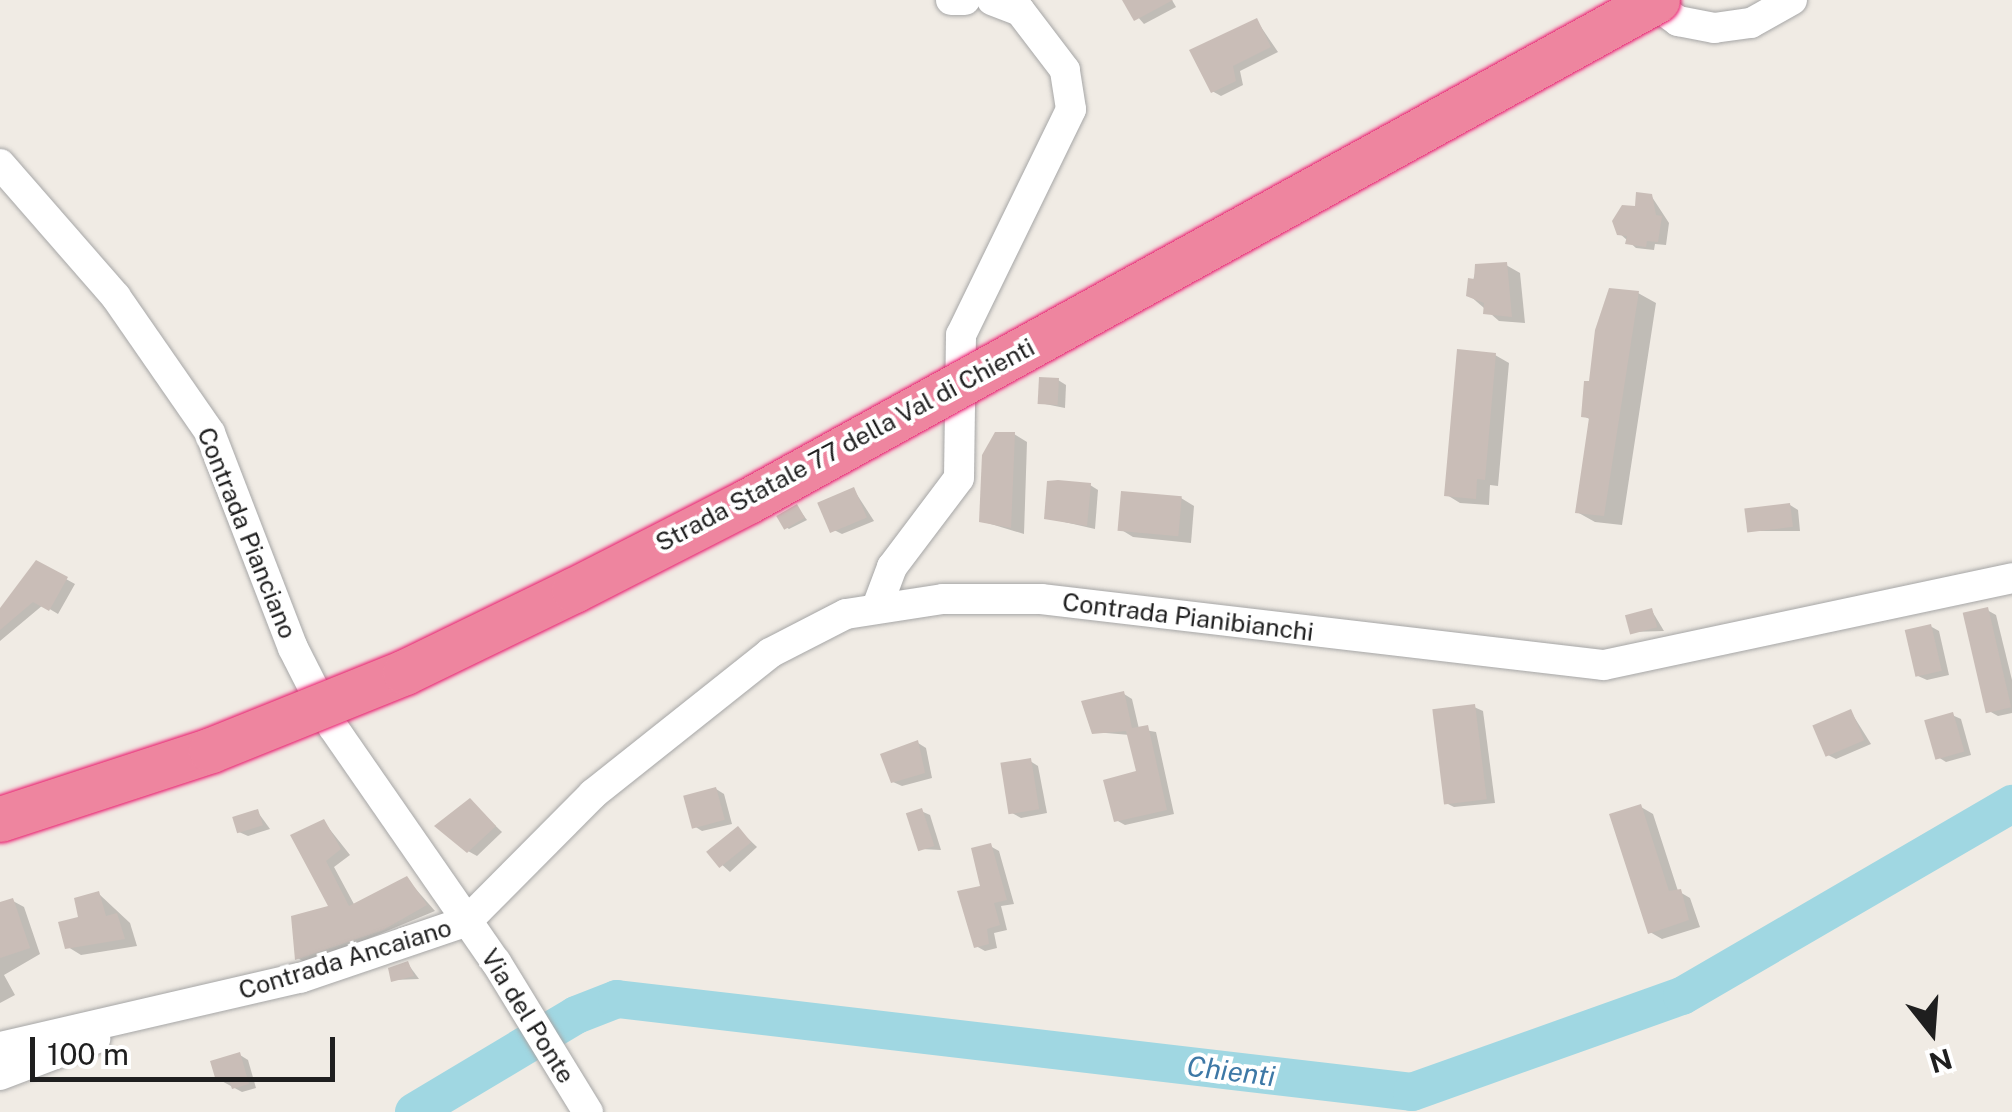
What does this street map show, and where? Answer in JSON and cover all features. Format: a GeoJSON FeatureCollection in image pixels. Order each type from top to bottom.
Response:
{"type":"FeatureCollection","features":[{"type":"Feature","properties":{"kind":"highway","name":"Strada Statale 77 della Val di Chienti"},"geometry":{"type":"LineString","coordinates":[[0,794],[196,730],[510,596],[737,481],[1606,0]]}},
{"type":"Feature","properties":{"kind":"highway","name":"Strada Statale 77 della Val di Chienti"},"geometry":{"type":"LineString","coordinates":[[0,819],[211,750],[406,672],[574,590],[748,501],[1657,0]]}},
{"type":"Feature","properties":{"kind":"street"},"geometry":{"type":"LineString","coordinates":[[951,0],[965,0]]}},
{"type":"Feature","properties":{"kind":"street"},"geometry":{"type":"LineString","coordinates":[[877,607],[892,567],[958,478],[961,336],[1071,109],[1065,70],[1020,11],[992,0]]}},
{"type":"Feature","properties":{"kind":"street"},"geometry":{"type":"LineString","coordinates":[[1649,0],[1678,22],[1714,28],[1751,23],[1792,0]]}},
{"type":"Feature","properties":{"kind":"street","name":"Contrada Pianciano"},"geometry":{"type":"LineString","coordinates":[[0,164],[116,296],[210,432],[294,648],[333,727],[467,921]]}},
{"type":"Feature","properties":{"kind":"street","name":"Contrada Pianibianchi"},"geometry":{"type":"LineString","coordinates":[[467,921],[592,794],[706,702],[810,629],[877,607],[942,599],[1042,599],[1604,665],[2012,578]]}},
{"type":"Feature","properties":{"kind":"street","name":"Via del Ponte"},"geometry":{"type":"LineString","coordinates":[[467,921],[588,1112]]}},
{"type":"Feature","properties":{"kind":"street","name":"Contrada Ancaiano"},"geometry":{"type":"LineString","coordinates":[[0,1076],[84,1046],[104,1026],[300,978],[467,921]]}},
{"type":"Feature","properties":{"kind":"street"},"geometry":{"type":"LineString","coordinates":[[0,1047],[104,1026]]}},
{"type":"Feature","properties":{"kind":"building"},"geometry":{"type":"Polygon","coordinates":[[[1122,0],[1173,0],[1134,21],[1122,0]]]}},
{"type":"Feature","properties":{"kind":"building"},"geometry":{"type":"Polygon","coordinates":[[[1257,18],[1271,47],[1233,66],[1236,81],[1211,93],[1189,50],[1257,18]]]}},
{"type":"Feature","properties":{"kind":"building"},"geometry":{"type":"Polygon","coordinates":[[[1636,192],[1652,194],[1656,215],[1662,216],[1658,242],[1647,241],[1646,247],[1625,244],[1627,236],[1617,235],[1612,221],[1622,205],[1635,206],[1636,192]]]}},
{"type":"Feature","properties":{"kind":"building"},"geometry":{"type":"Polygon","coordinates":[[[1507,262],[1512,317],[1483,314],[1484,303],[1466,296],[1468,278],[1474,279],[1475,264],[1507,262]]]}},
{"type":"Feature","properties":{"kind":"building"},"geometry":{"type":"Polygon","coordinates":[[[1609,288],[1639,291],[1604,516],[1575,513],[1589,418],[1581,417],[1584,381],[1589,381],[1595,330],[1609,288]]]}},
{"type":"Feature","properties":{"kind":"building"},"geometry":{"type":"Polygon","coordinates":[[[1457,349],[1496,353],[1485,480],[1477,479],[1476,499],[1444,496],[1457,349]]]}},
{"type":"Feature","properties":{"kind":"building"},"geometry":{"type":"Polygon","coordinates":[[[1039,377],[1059,378],[1058,405],[1038,404],[1039,377]]]}},
{"type":"Feature","properties":{"kind":"building"},"geometry":{"type":"Polygon","coordinates":[[[995,432],[1015,432],[1011,528],[979,522],[982,455],[995,432]]]}},
{"type":"Feature","properties":{"kind":"building"},"geometry":{"type":"Polygon","coordinates":[[[1047,481],[1091,483],[1087,526],[1044,519],[1047,481]]]}},
{"type":"Feature","properties":{"kind":"building"},"geometry":{"type":"Polygon","coordinates":[[[854,487],[867,517],[830,533],[817,503],[854,487]]]}},
{"type":"Feature","properties":{"kind":"building"},"geometry":{"type":"Polygon","coordinates":[[[1121,491],[1182,496],[1178,536],[1118,531],[1121,491]]]}},
{"type":"Feature","properties":{"kind":"building"},"geometry":{"type":"Polygon","coordinates":[[[1790,503],[1793,527],[1747,532],[1744,509],[1790,503]]]}},
{"type":"Feature","properties":{"kind":"building"},"geometry":{"type":"Polygon","coordinates":[[[797,504],[805,518],[784,530],[776,516],[797,504]]]}},
{"type":"Feature","properties":{"kind":"building"},"geometry":{"type":"Polygon","coordinates":[[[36,560],[68,577],[49,611],[33,602],[0,630],[0,608],[36,560]]]}},
{"type":"Feature","properties":{"kind":"building"},"geometry":{"type":"Polygon","coordinates":[[[1988,607],[2011,707],[1986,713],[1963,613],[1988,607]]]}},
{"type":"Feature","properties":{"kind":"building"},"geometry":{"type":"Polygon","coordinates":[[[1652,608],[1657,627],[1630,635],[1625,615],[1652,608]]]}},
{"type":"Feature","properties":{"kind":"building"},"geometry":{"type":"Polygon","coordinates":[[[1931,624],[1942,671],[1915,677],[1905,630],[1931,624]]]}},
{"type":"Feature","properties":{"kind":"building"},"geometry":{"type":"Polygon","coordinates":[[[1124,691],[1132,728],[1148,725],[1167,810],[1114,822],[1103,780],[1136,771],[1126,731],[1092,734],[1081,701],[1124,691]]]}},
{"type":"Feature","properties":{"kind":"building"},"geometry":{"type":"Polygon","coordinates":[[[1475,704],[1487,799],[1444,805],[1432,709],[1475,704]]]}},
{"type":"Feature","properties":{"kind":"building"},"geometry":{"type":"Polygon","coordinates":[[[1851,709],[1864,740],[1826,757],[1812,725],[1851,709]]]}},
{"type":"Feature","properties":{"kind":"building"},"geometry":{"type":"Polygon","coordinates":[[[1953,712],[1964,751],[1935,760],[1924,720],[1953,712]]]}},
{"type":"Feature","properties":{"kind":"building"},"geometry":{"type":"Polygon","coordinates":[[[918,740],[925,773],[891,783],[880,754],[918,740]]]}},
{"type":"Feature","properties":{"kind":"building"},"geometry":{"type":"Polygon","coordinates":[[[1031,758],[1039,809],[1009,814],[1000,763],[1031,758]]]}},
{"type":"Feature","properties":{"kind":"building"},"geometry":{"type":"Polygon","coordinates":[[[716,787],[725,820],[692,829],[683,796],[716,787]]]}},
{"type":"Feature","properties":{"kind":"building"},"geometry":{"type":"Polygon","coordinates":[[[470,798],[496,826],[467,853],[434,826],[470,798]]]}},
{"type":"Feature","properties":{"kind":"building"},"geometry":{"type":"Polygon","coordinates":[[[1641,804],[1669,891],[1681,889],[1689,920],[1648,934],[1609,814],[1641,804]]]}},
{"type":"Feature","properties":{"kind":"building"},"geometry":{"type":"Polygon","coordinates":[[[922,808],[934,846],[918,851],[906,813],[922,808]]]}},
{"type":"Feature","properties":{"kind":"building"},"geometry":{"type":"Polygon","coordinates":[[[258,809],[263,825],[237,833],[232,817],[258,809]]]}},
{"type":"Feature","properties":{"kind":"building"},"geometry":{"type":"Polygon","coordinates":[[[324,819],[341,849],[326,861],[349,906],[407,876],[427,905],[383,930],[295,960],[291,916],[328,906],[290,835],[324,819]]]}},
{"type":"Feature","properties":{"kind":"building"},"geometry":{"type":"Polygon","coordinates":[[[738,826],[751,842],[719,868],[706,852],[738,826]]]}},
{"type":"Feature","properties":{"kind":"building"},"geometry":{"type":"Polygon","coordinates":[[[991,843],[1007,900],[994,903],[1000,925],[987,929],[989,944],[974,948],[957,891],[980,886],[971,848],[991,843]]]}},
{"type":"Feature","properties":{"kind":"building"},"geometry":{"type":"Polygon","coordinates":[[[99,891],[106,916],[117,913],[125,939],[65,949],[58,922],[78,917],[74,898],[99,891]]]}},
{"type":"Feature","properties":{"kind":"building"},"geometry":{"type":"Polygon","coordinates":[[[13,898],[30,948],[0,958],[0,902],[13,898]]]}},
{"type":"Feature","properties":{"kind":"building"},"geometry":{"type":"Polygon","coordinates":[[[408,961],[414,976],[391,982],[388,968],[408,961]]]}},
{"type":"Feature","properties":{"kind":"building"},"geometry":{"type":"Polygon","coordinates":[[[240,1052],[249,1084],[232,1089],[228,1077],[216,1081],[210,1061],[240,1052]]]}},
{"type":"Feature","properties":{"kind":"waterway","name":"Chienti"},"geometry":{"type":"LineString","coordinates":[[414,1112],[576,1015],[617,999],[1412,1092],[1682,996],[2012,804]]}}]}
